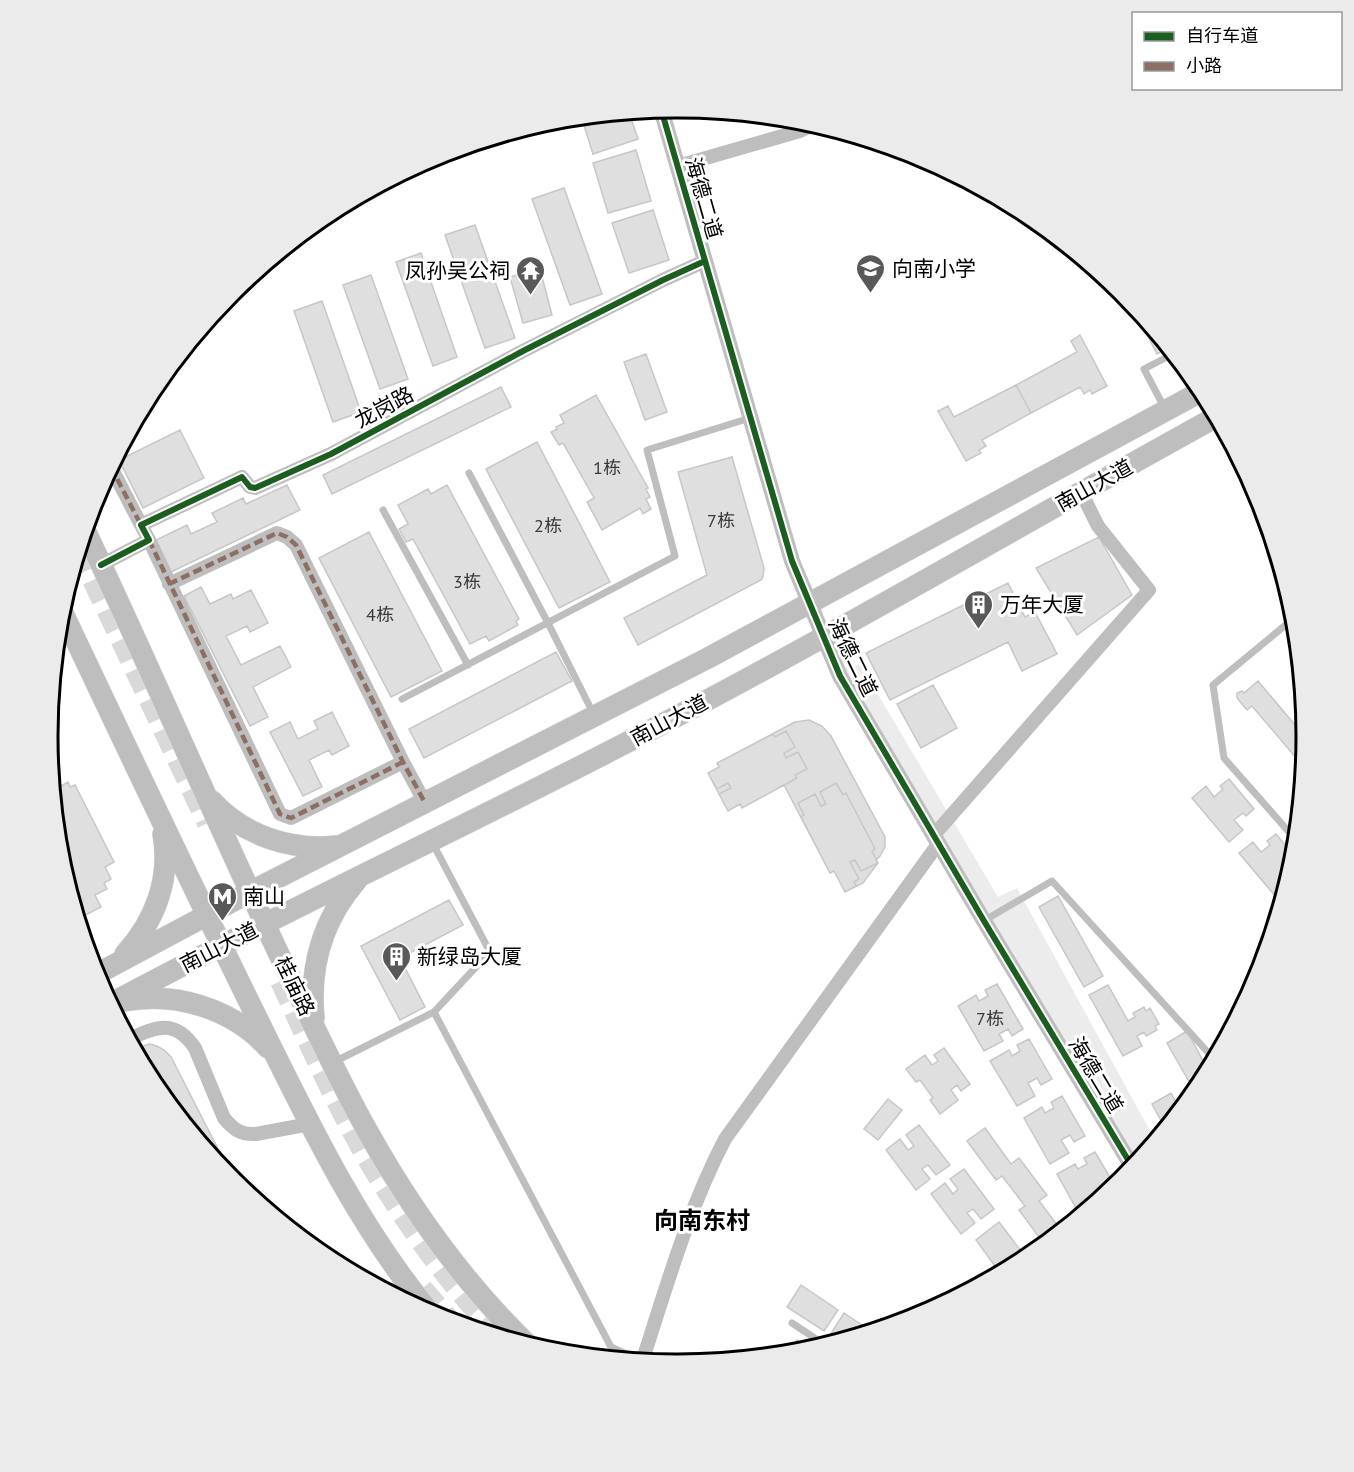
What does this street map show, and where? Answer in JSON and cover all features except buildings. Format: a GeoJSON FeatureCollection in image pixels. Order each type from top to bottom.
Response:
{"type":"FeatureCollection","features":[{"type":"Feature","properties":{"kind":"main road","name":"南山大道"},"geometry":{"type":"LineString","coordinates":[[105,970],[250,892],[708,658],[1193,396]]}},
{"type":"Feature","properties":{"kind":"main road","name":"南山大道"},"geometry":{"type":"LineString","coordinates":[[118,1000],[221,945],[616,748],[823,636],[1209,421]]}},
{"type":"Feature","properties":{"kind":"main road","name":"桂庙路"},"geometry":{"type":"LineString","coordinates":[[90,541],[265,924],[317,1033],[368,1131],[421,1217],[464,1275],[516,1333]]}},
{"type":"Feature","properties":{"kind":"main road"},"geometry":{"type":"LineString","coordinates":[[69,625],[221,945],[333,1169],[387,1257],[418,1298]]}},
{"type":"Feature","properties":{"kind":"main road"},"geometry":{"type":"LineString","coordinates":[[206,794],[228,816],[267,838],[282,843],[312,847],[342,845]]}},
{"type":"Feature","properties":{"kind":"main road"},"geometry":{"type":"LineString","coordinates":[[104,969],[133,945],[147,925],[162,889],[165,857],[162,825],[157,810]]}},
{"type":"Feature","properties":{"kind":"main road"},"geometry":{"type":"LineString","coordinates":[[317,1033],[313,982],[319,948],[340,901],[362,875]]}},
{"type":"Feature","properties":{"kind":"main road"},"geometry":{"type":"LineString","coordinates":[[119,1003],[148,998],[185,1001],[202,1006],[220,1013],[251,1032],[277,1058]]}},
{"type":"Feature","properties":{"kind":"street","name":"海德二道"},"geometry":{"type":"LineString","coordinates":[[664,118],[792,561],[840,676],[984,921],[1128,1159]]}},
{"type":"Feature","properties":{"kind":"street"},"geometry":{"type":"LineString","coordinates":[[678,166],[802,130]]}},
{"type":"Feature","properties":{"kind":"street","name":"龙岗路"},"geometry":{"type":"LineString","coordinates":[[141,525],[242,477],[250,487],[255,488],[331,454],[523,351],[705,261]]}},
{"type":"Feature","properties":{"kind":"street"},"geometry":{"type":"LineString","coordinates":[[116,476],[280,814],[291,818],[403,762]]}},
{"type":"Feature","properties":{"kind":"street"},"geometry":{"type":"LineString","coordinates":[[645,1353],[699,1190],[725,1139],[936,840],[1149,590],[1098,526],[1081,492]]}},
{"type":"Feature","properties":{"kind":"street"},"geometry":{"type":"LineString","coordinates":[[169,584],[277,533],[296,545],[425,803]]}},
{"type":"Feature","properties":{"kind":"street"},"geometry":{"type":"LineString","coordinates":[[101,565],[148,540]]}},
{"type":"Feature","properties":{"kind":"street"},"geometry":{"type":"LineString","coordinates":[[136,1037],[162,1028],[181,1032],[189,1039],[195,1048],[224,1118],[238,1132],[256,1134],[310,1124]]}},
{"type":"Feature","properties":{"kind":"lane"},"geometry":{"type":"LineString","coordinates":[[1166,410],[1144,369],[1167,357]]}},
{"type":"Feature","properties":{"kind":"lane"},"geometry":{"type":"LineString","coordinates":[[402,699],[675,556],[648,450],[750,418]]}},
{"type":"Feature","properties":{"kind":"lane"},"geometry":{"type":"LineString","coordinates":[[469,473],[594,716]]}},
{"type":"Feature","properties":{"kind":"lane"},"geometry":{"type":"LineString","coordinates":[[383,510],[468,665]]}},
{"type":"Feature","properties":{"kind":"lane"},"geometry":{"type":"LineString","coordinates":[[1286,625],[1213,685],[1224,758],[1288,831]]}},
{"type":"Feature","properties":{"kind":"lane"},"geometry":{"type":"LineString","coordinates":[[332,1063],[434,1012],[490,952],[431,841]]}},
{"type":"Feature","properties":{"kind":"lane"},"geometry":{"type":"LineString","coordinates":[[984,921],[1052,881],[1208,1053]]}},
{"type":"Feature","properties":{"kind":"lane"},"geometry":{"type":"LineString","coordinates":[[434,1012],[611,1347],[621,1351]]}},
{"type":"Feature","properties":{"kind":"lane"},"geometry":{"type":"LineString","coordinates":[[792,1323],[815,1339]]}},
{"type":"Feature","properties":{"kind":"shaded area"},"geometry":{"type":"Polygon","coordinates":[[[860,664],[998,897],[1017,888],[1151,1133],[1133,1153],[1013,959],[845,668],[860,664]]]}},
{"type":"Feature","properties":{"kind":"tunnel"},"geometry":{"type":"LineString","coordinates":[[84,561],[208,823]]}},
{"type":"Feature","properties":{"kind":"tunnel"},"geometry":{"type":"LineString","coordinates":[[281,981],[363,1151],[435,1259],[491,1326]]}},
{"type":"Feature","properties":{"kind":"tunnel"},"geometry":{"type":"LineString","coordinates":[[422,1289],[436,1305]]}},
{"type":"Feature","properties":{"kind":"marked path"},"geometry":{"type":"LineString","coordinates":[[116,476],[141,525]]}},
{"type":"Feature","properties":{"kind":"marked path"},"geometry":{"type":"LineString","coordinates":[[169,584],[277,533],[287,537],[296,545],[425,803]]}},
{"type":"Feature","properties":{"kind":"marked path"},"geometry":{"type":"LineString","coordinates":[[149,540],[280,814],[291,818],[403,762]]}},
{"type":"Feature","properties":{"kind":"cycle path"},"geometry":{"type":"LineString","coordinates":[[664,118],[792,561],[840,676],[1128,1159]]}},
{"type":"Feature","properties":{"kind":"cycle path"},"geometry":{"type":"LineString","coordinates":[[101,565],[149,540],[141,525],[242,477],[250,487],[255,488],[331,454],[523,351],[705,261]]}},
{"type":"Feature","properties":{"kind":"place","name":"向南小学"},"geometry":{"type":"Point","coordinates":[871,294]}},
{"type":"Feature","properties":{"kind":"place","name":"凤孙吴公祠"},"geometry":{"type":"Point","coordinates":[531,296]}},
{"type":"Feature","properties":{"kind":"place","name":"万年大厦"},"geometry":{"type":"Point","coordinates":[979,630]}},
{"type":"Feature","properties":{"kind":"place","name":"南山"},"geometry":{"type":"Point","coordinates":[222,922]}},
{"type":"Feature","properties":{"kind":"place","name":"新绿岛大厦"},"geometry":{"type":"Point","coordinates":[396,982]}},
{"type":"Feature","properties":{"kind":"district","name":"向南东村"},"geometry":{"type":"Point","coordinates":[702,1220]}}]}
